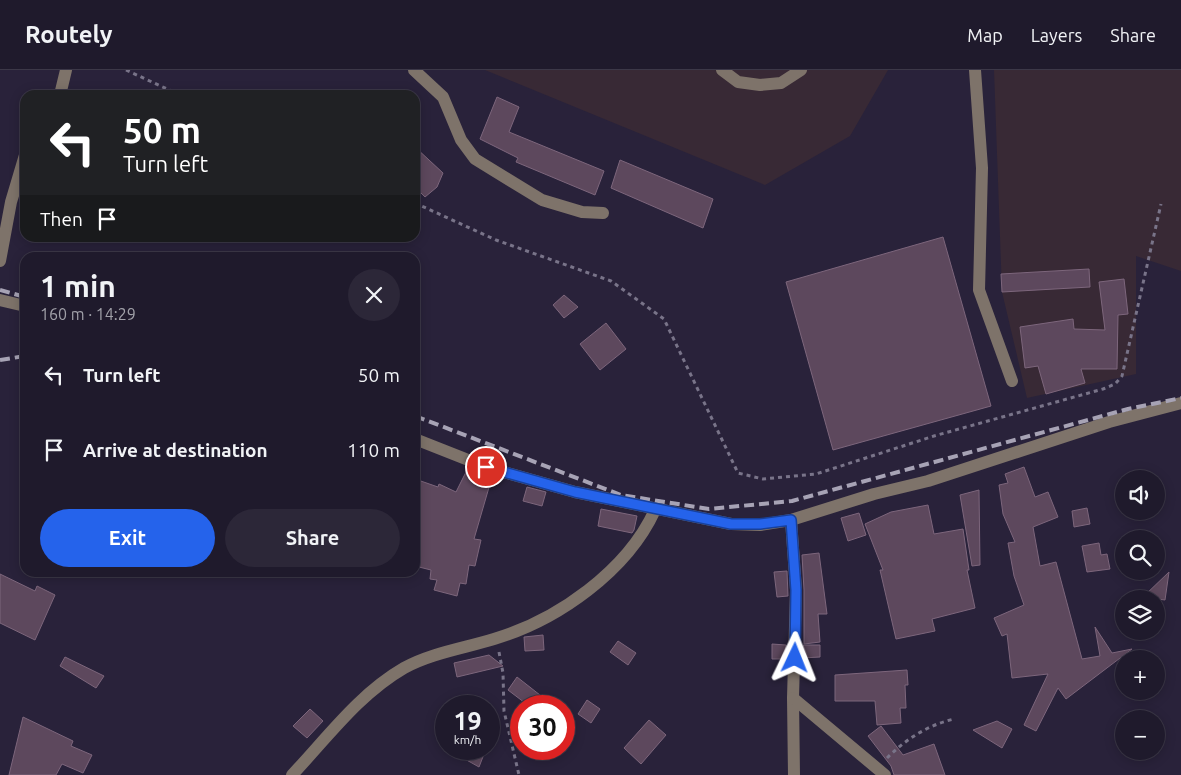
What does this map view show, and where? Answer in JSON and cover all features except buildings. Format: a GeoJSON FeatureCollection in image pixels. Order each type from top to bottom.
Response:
{"type":"FeatureCollection","features":[{"type":"Feature","properties":{"kind":"street"},"geometry":{"type":"LineString","coordinates":[[61,90],[66,70]]}},
{"type":"Feature","properties":{"kind":"street"},"geometry":{"type":"LineString","coordinates":[[414,70],[443,97],[461,140],[475,159],[542,200],[582,212],[603,213]]}},
{"type":"Feature","properties":{"kind":"street"},"geometry":{"type":"LineString","coordinates":[[722,70],[738,82],[760,86],[781,83],[801,70]]}},
{"type":"Feature","properties":{"kind":"street"},"geometry":{"type":"LineString","coordinates":[[975,70],[982,168],[978,290],[1012,382]]}},
{"type":"Feature","properties":{"kind":"street"},"geometry":{"type":"LineString","coordinates":[[0,261],[11,202],[20,172]]}},
{"type":"Feature","properties":{"kind":"street"},"geometry":{"type":"LineString","coordinates":[[0,300],[20,305]]}},
{"type":"Feature","properties":{"kind":"street"},"geometry":{"type":"LineString","coordinates":[[420,440],[486,467],[575,492],[655,510],[731,524],[760,524],[791,520],[874,494],[928,481],[1109,422],[1181,403]]}},
{"type":"Feature","properties":{"kind":"street"},"geometry":{"type":"LineString","coordinates":[[292,775],[370,692],[406,667],[426,659],[496,639],[540,622],[566,607],[620,562],[634,546],[655,510]]}},
{"type":"Feature","properties":{"kind":"street"},"geometry":{"type":"LineString","coordinates":[[791,520],[796,590],[792,698],[794,775]]}},
{"type":"Feature","properties":{"kind":"street"},"geometry":{"type":"LineString","coordinates":[[792,698],[881,771]]}},
{"type":"Feature","properties":{"kind":"path"},"geometry":{"type":"LineString","coordinates":[[126,70],[169,90]]}},
{"type":"Feature","properties":{"kind":"path"},"geometry":{"type":"LineString","coordinates":[[420,205],[496,240],[612,280],[664,319],[738,473],[763,478],[816,474],[934,436],[1103,389],[1114,384],[1122,376],[1161,204]]}},
{"type":"Feature","properties":{"kind":"path"},"geometry":{"type":"LineString","coordinates":[[496,639],[503,672],[504,711],[519,775]]}},
{"type":"Feature","properties":{"kind":"path"},"geometry":{"type":"LineString","coordinates":[[881,771],[903,742],[936,723],[954,719]]}},
{"type":"Feature","properties":{"kind":"shaded area"},"geometry":{"type":"Polygon","coordinates":[[[485,70],[888,70],[850,136],[765,185],[485,70]]]}},
{"type":"Feature","properties":{"kind":"shaded area"},"geometry":{"type":"Polygon","coordinates":[[[994,70],[1181,70],[1181,271],[1136,256],[1136,374],[1027,398],[1002,292],[994,70]]]}},
{"type":"Feature","properties":{"kind":"railway"},"geometry":{"type":"LineString","coordinates":[[0,290],[20,296]]}},
{"type":"Feature","properties":{"kind":"railway"},"geometry":{"type":"LineString","coordinates":[[0,360],[20,357]]}},
{"type":"Feature","properties":{"kind":"railway"},"geometry":{"type":"LineString","coordinates":[[420,418],[621,495],[709,509],[792,501],[1128,409],[1181,398]]}},
{"type":"Feature","properties":{"kind":"route"},"geometry":{"type":"LineString","coordinates":[[486,467],[575,492],[655,510],[731,524],[760,524],[791,520],[796,590],[795,658]]}}]}
